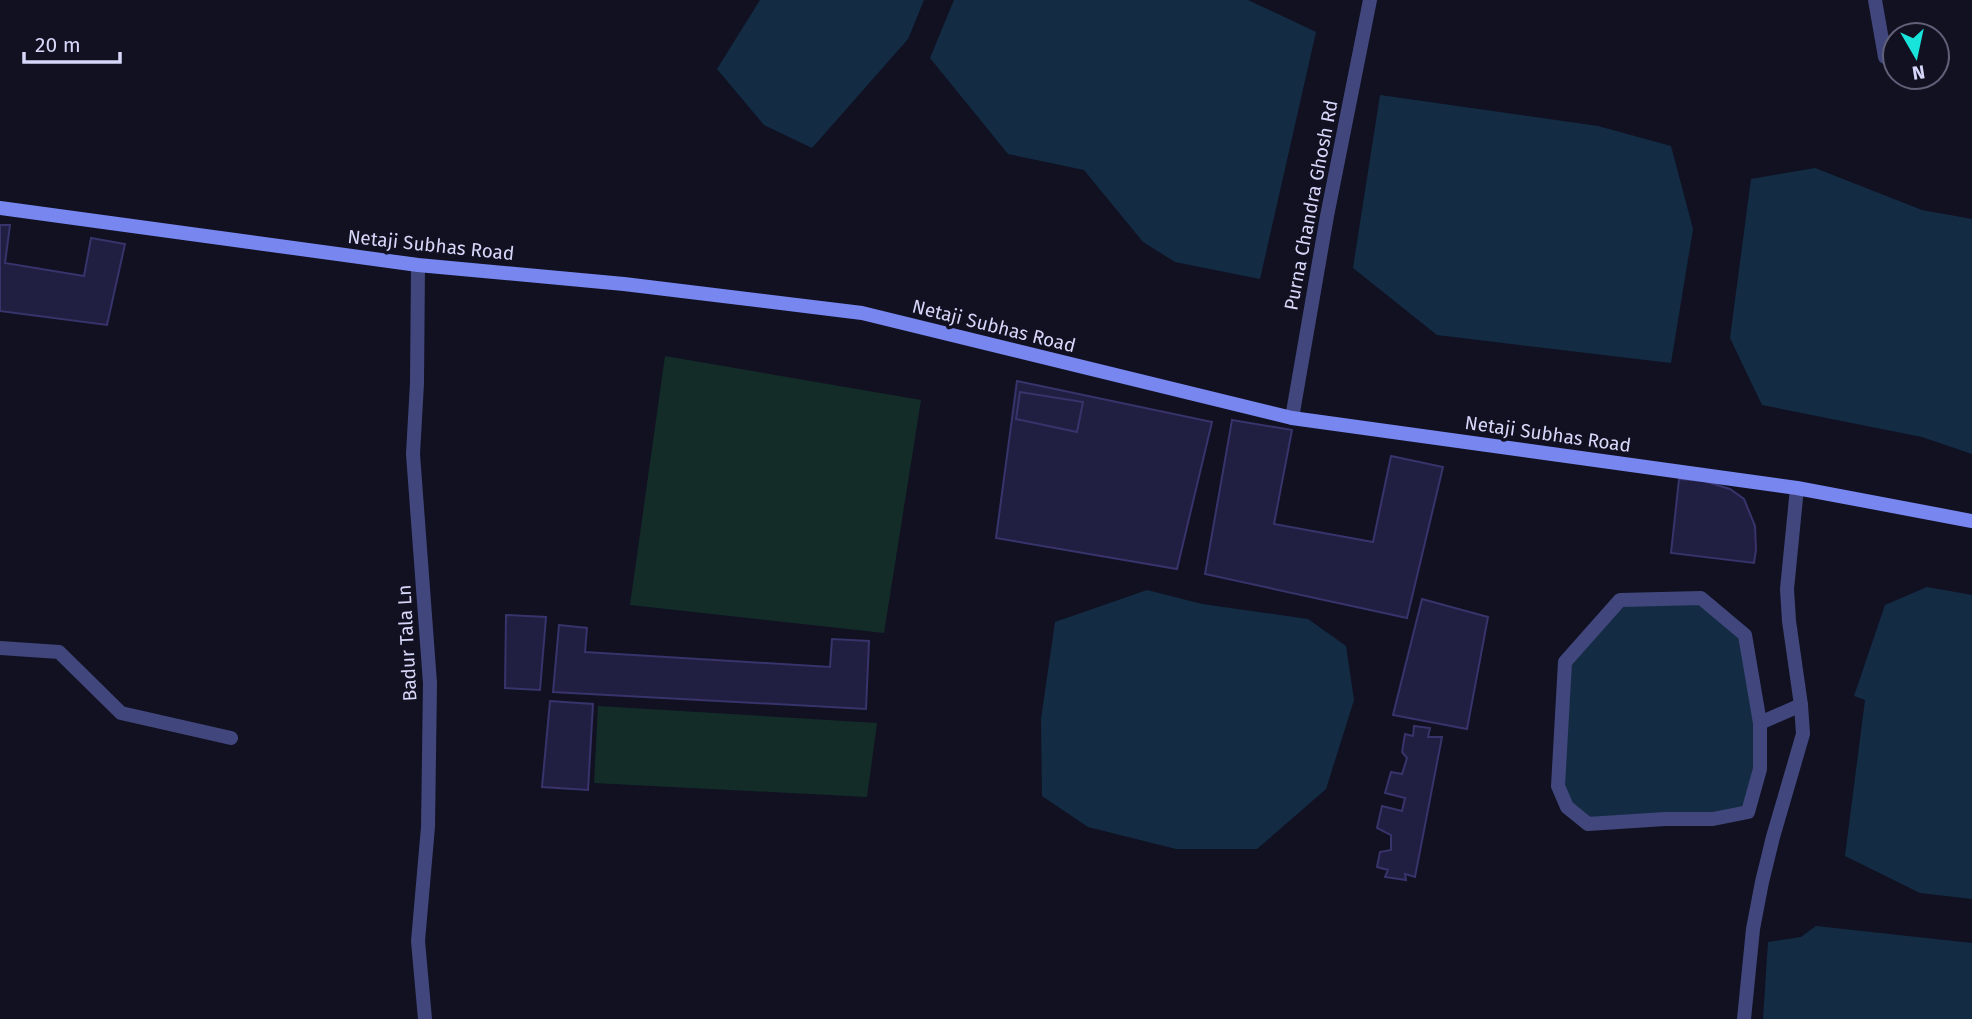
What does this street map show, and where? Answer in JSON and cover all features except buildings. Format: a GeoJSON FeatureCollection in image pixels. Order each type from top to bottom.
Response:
{"type":"FeatureCollection","features":[{"type":"Feature","properties":{"kind":"main road","name":"Netaji Subhas Road"},"geometry":{"type":"LineString","coordinates":[[0,208],[418,265],[624,285],[862,313],[1292,418],[1797,488],[1972,521]]}},
{"type":"Feature","properties":{"kind":"street","name":"Purna Chandra Ghosh Rd"},"geometry":{"type":"LineString","coordinates":[[1292,418],[1327,216],[1370,0]]}},
{"type":"Feature","properties":{"kind":"street"},"geometry":{"type":"LineString","coordinates":[[1875,0],[1881,34]]}},
{"type":"Feature","properties":{"kind":"street","name":"Badur Tala Ln"},"geometry":{"type":"LineString","coordinates":[[418,265],[417,383],[412,454],[430,682],[428,827],[418,942],[425,1019]]}},
{"type":"Feature","properties":{"kind":"street"},"geometry":{"type":"LineString","coordinates":[[1744,1019],[1753,929],[1762,882],[1803,734],[1787,589],[1797,488]]}},
{"type":"Feature","properties":{"kind":"street"},"geometry":{"type":"LineString","coordinates":[[1700,598],[1745,635],[1760,723],[1760,769],[1748,812],[1713,819],[1588,824],[1567,807],[1558,786],[1565,662],[1620,600],[1700,598]]}},
{"type":"Feature","properties":{"kind":"street"},"geometry":{"type":"LineString","coordinates":[[0,648],[59,653],[121,713],[231,738]]}},
{"type":"Feature","properties":{"kind":"street"},"geometry":{"type":"LineString","coordinates":[[1760,723],[1801,705]]}},
{"type":"Feature","properties":{"kind":"green space"},"geometry":{"type":"Polygon","coordinates":[[[665,356],[921,400],[884,633],[630,605],[665,356]]]}},
{"type":"Feature","properties":{"kind":"green space"},"geometry":{"type":"Polygon","coordinates":[[[598,706],[877,723],[867,797],[594,783],[598,706]]]}},
{"type":"Feature","properties":{"kind":"water"},"geometry":{"type":"Polygon","coordinates":[[[760,0],[924,0],[908,39],[812,148],[764,125],[717,69],[760,0]]]}},
{"type":"Feature","properties":{"kind":"water"},"geometry":{"type":"Polygon","coordinates":[[[954,0],[1248,0],[1316,32],[1260,279],[1175,262],[1143,242],[1084,170],[1008,154],[930,58],[954,0]]]}},
{"type":"Feature","properties":{"kind":"water"},"geometry":{"type":"Polygon","coordinates":[[[1380,95],[1598,126],[1671,146],[1693,229],[1671,363],[1437,335],[1353,268],[1380,95]]]}},
{"type":"Feature","properties":{"kind":"water"},"geometry":{"type":"Polygon","coordinates":[[[1815,168],[1922,210],[1972,219],[1972,454],[1922,437],[1762,405],[1730,338],[1751,179],[1815,168]]]}},
{"type":"Feature","properties":{"kind":"water"},"geometry":{"type":"Polygon","coordinates":[[[1927,587],[1972,595],[1972,899],[1920,893],[1845,856],[1865,700],[1854,696],[1885,605],[1927,587]]]}},
{"type":"Feature","properties":{"kind":"water"},"geometry":{"type":"Polygon","coordinates":[[[1147,590],[1202,604],[1308,619],[1346,646],[1354,700],[1326,789],[1257,849],[1176,849],[1088,827],[1042,796],[1041,719],[1055,622],[1147,590]]]}},
{"type":"Feature","properties":{"kind":"water"},"geometry":{"type":"Polygon","coordinates":[[[1701,598],[1745,635],[1760,723],[1748,812],[1588,824],[1558,786],[1565,662],[1620,600],[1701,598]]]}},
{"type":"Feature","properties":{"kind":"water"},"geometry":{"type":"Polygon","coordinates":[[[1816,926],[1972,943],[1972,1019],[1763,1019],[1768,942],[1801,937],[1816,926]]]}}]}
